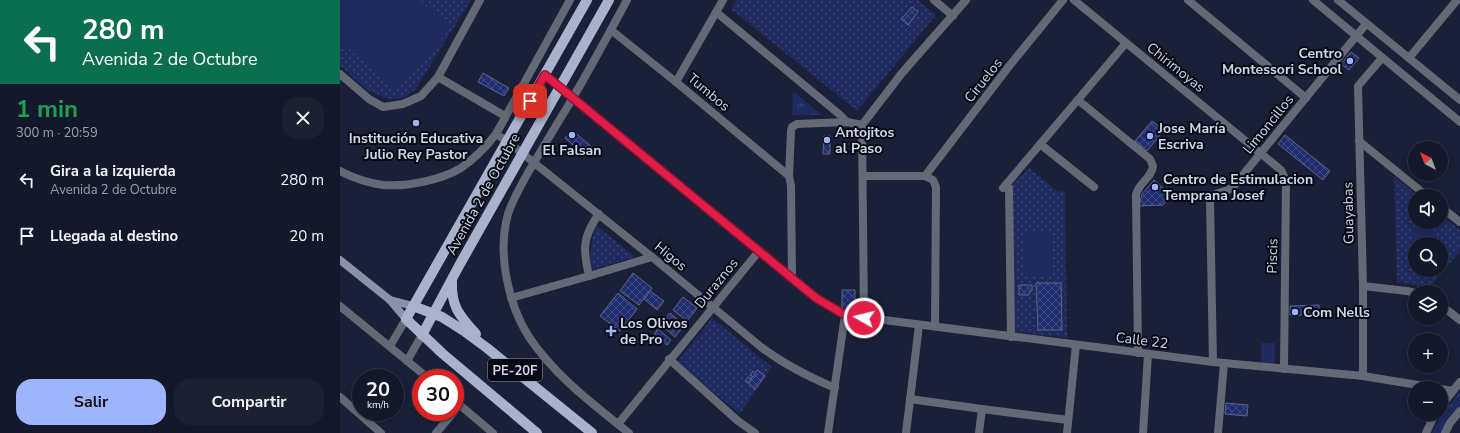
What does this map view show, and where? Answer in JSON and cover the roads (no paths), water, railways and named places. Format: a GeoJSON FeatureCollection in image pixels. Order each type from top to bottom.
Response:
{"type":"FeatureCollection","features":[{"type":"Feature","properties":{"kind":"main road","name":"Avenida 2 de Octubre"},"geometry":{"type":"LineString","coordinates":[[406,319],[587,0]]}},
{"type":"Feature","properties":{"kind":"main road","name":"Avenida 2 de Octubre"},"geometry":{"type":"LineString","coordinates":[[422,335],[522,152],[609,0]]}},
{"type":"Feature","properties":{"kind":"main road","name":"PE-20F"},"geometry":{"type":"LineString","coordinates":[[340,260],[390,300],[422,335],[537,433]]}},
{"type":"Feature","properties":{"kind":"main road"},"geometry":{"type":"LineString","coordinates":[[452,280],[454,306],[460,316],[487,348]]}},
{"type":"Feature","properties":{"kind":"main road","name":"PE-20F"},"geometry":{"type":"LineString","coordinates":[[390,300],[413,306],[450,322],[487,348],[592,433]]}},
{"type":"Feature","properties":{"kind":"street"},"geometry":{"type":"LineString","coordinates":[[342,79],[369,99],[383,107],[403,104],[421,96],[438,77],[480,0]]}},
{"type":"Feature","properties":{"kind":"street","name":"Avenida 2 de Octubre"},"geometry":{"type":"LineString","coordinates":[[340,171],[352,178],[384,185],[409,184],[434,179],[460,168],[485,148],[496,134],[570,0]]}},
{"type":"Feature","properties":{"kind":"street"},"geometry":{"type":"LineString","coordinates":[[628,0],[517,193],[508,215],[504,258],[506,278],[511,298],[519,318],[529,336],[558,373],[629,433]]}},
{"type":"Feature","properties":{"kind":"street"},"geometry":{"type":"LineString","coordinates":[[676,82],[723,0]]}},
{"type":"Feature","properties":{"kind":"street"},"geometry":{"type":"LineString","coordinates":[[934,0],[953,16]]}},
{"type":"Feature","properties":{"kind":"street"},"geometry":{"type":"LineString","coordinates":[[864,318],[864,176],[862,125],[902,73],[966,0]]}},
{"type":"Feature","properties":{"kind":"street","name":"Ciruelos"},"geometry":{"type":"LineString","coordinates":[[925,176],[1062,0]]}},
{"type":"Feature","properties":{"kind":"street","name":"Chirimoyas"},"geometry":{"type":"LineString","coordinates":[[1074,0],[1261,154]]}},
{"type":"Feature","properties":{"kind":"street"},"geometry":{"type":"LineString","coordinates":[[1188,0],[1306,98]]}},
{"type":"Feature","properties":{"kind":"street"},"geometry":{"type":"LineString","coordinates":[[1313,0],[1460,122]]}},
{"type":"Feature","properties":{"kind":"street"},"geometry":{"type":"LineString","coordinates":[[1338,0],[1460,100]]}},
{"type":"Feature","properties":{"kind":"street"},"geometry":{"type":"LineString","coordinates":[[1409,58],[1456,0]]}},
{"type":"Feature","properties":{"kind":"street"},"geometry":{"type":"LineString","coordinates":[[716,12],[847,122]]}},
{"type":"Feature","properties":{"kind":"street","name":"Limoncillos"},"geometry":{"type":"LineString","coordinates":[[1213,362],[1210,200],[1213,195],[1233,187],[1366,24]]}},
{"type":"Feature","properties":{"kind":"street","name":"Tumbos"},"geometry":{"type":"LineString","coordinates":[[611,30],[789,176]]}},
{"type":"Feature","properties":{"kind":"street"},"geometry":{"type":"LineString","coordinates":[[1010,337],[1006,188],[1040,144],[1126,42]]}},
{"type":"Feature","properties":{"kind":"street","name":"Guayabas"},"geometry":{"type":"LineString","coordinates":[[1362,376],[1363,286],[1358,86],[1382,58]]}},
{"type":"Feature","properties":{"kind":"street"},"geometry":{"type":"LineString","coordinates":[[545,75],[792,279],[816,298],[845,315],[828,433]]}},
{"type":"Feature","properties":{"kind":"street"},"geometry":{"type":"LineString","coordinates":[[438,77],[505,116]]}},
{"type":"Feature","properties":{"kind":"street"},"geometry":{"type":"LineString","coordinates":[[1078,100],[1150,159],[1153,166],[1151,173],[1139,188],[1136,195],[1138,353]]}},
{"type":"Feature","properties":{"kind":"street"},"geometry":{"type":"LineString","coordinates":[[792,279],[791,186],[789,176],[792,127],[797,124],[847,122],[862,125]]}},
{"type":"Feature","properties":{"kind":"street","name":"Higos"},"geometry":{"type":"LineString","coordinates":[[496,134],[507,140],[535,162],[761,347],[803,374],[835,388]]}},
{"type":"Feature","properties":{"kind":"street"},"geometry":{"type":"LineString","coordinates":[[1359,141],[1418,189]]}},
{"type":"Feature","properties":{"kind":"street"},"geometry":{"type":"LineString","coordinates":[[1040,144],[1094,187]]}},
{"type":"Feature","properties":{"kind":"street","name":"Piscis"},"geometry":{"type":"LineString","coordinates":[[1261,154],[1281,170],[1286,181],[1284,369]]}},
{"type":"Feature","properties":{"kind":"street"},"geometry":{"type":"LineString","coordinates":[[864,176],[925,176],[933,180],[936,187],[935,326]]}},
{"type":"Feature","properties":{"kind":"street"},"geometry":{"type":"LineString","coordinates":[[1448,213],[1460,222]]}},
{"type":"Feature","properties":{"kind":"street"},"geometry":{"type":"LineString","coordinates":[[589,276],[584,254],[585,241],[592,223],[599,214]]}},
{"type":"Feature","properties":{"kind":"street","name":"Duraznos"},"geometry":{"type":"LineString","coordinates":[[618,424],[759,251]]}},
{"type":"Feature","properties":{"kind":"street"},"geometry":{"type":"LineString","coordinates":[[511,298],[652,257]]}},
{"type":"Feature","properties":{"kind":"street"},"geometry":{"type":"LineString","coordinates":[[1363,286],[1408,291]]}},
{"type":"Feature","properties":{"kind":"street"},"geometry":{"type":"LineString","coordinates":[[340,306],[417,369]]}},
{"type":"Feature","properties":{"kind":"street"},"geometry":{"type":"LineString","coordinates":[[1448,311],[1460,320]]}},
{"type":"Feature","properties":{"kind":"street","name":"Calle 22"},"geometry":{"type":"LineString","coordinates":[[845,315],[1138,353],[1213,362],[1362,376],[1408,383]]}},
{"type":"Feature","properties":{"kind":"street","name":"Avenida 2 de Octubre"},"geometry":{"type":"LineString","coordinates":[[390,346],[406,319]]}},
{"type":"Feature","properties":{"kind":"street"},"geometry":{"type":"LineString","coordinates":[[906,433],[919,325]]}},
{"type":"Feature","properties":{"kind":"street","name":"Avenida 2 de Octubre"},"geometry":{"type":"LineString","coordinates":[[407,361],[422,335]]}},
{"type":"Feature","properties":{"kind":"street"},"geometry":{"type":"LineString","coordinates":[[1067,433],[1076,345]]}},
{"type":"Feature","properties":{"kind":"street"},"geometry":{"type":"LineString","coordinates":[[1143,433],[1148,354]]}},
{"type":"Feature","properties":{"kind":"street"},"geometry":{"type":"LineString","coordinates":[[670,360],[738,421],[755,433]]}},
{"type":"Feature","properties":{"kind":"street"},"geometry":{"type":"LineString","coordinates":[[1218,433],[1224,363]]}},
{"type":"Feature","properties":{"kind":"street"},"geometry":{"type":"LineString","coordinates":[[1448,396],[1460,382]]}},
{"type":"Feature","properties":{"kind":"street"},"geometry":{"type":"LineString","coordinates":[[1448,390],[1452,391]]}},
{"type":"Feature","properties":{"kind":"street"},"geometry":{"type":"LineString","coordinates":[[340,398],[381,433]]}},
{"type":"Feature","properties":{"kind":"street"},"geometry":{"type":"LineString","coordinates":[[910,399],[1068,420]]}},
{"type":"Feature","properties":{"kind":"street"},"geometry":{"type":"LineString","coordinates":[[979,433],[982,409]]}},
{"type":"Feature","properties":{"kind":"street"},"geometry":{"type":"LineString","coordinates":[[1445,433],[1450,423],[1460,411]]}},
{"type":"Feature","properties":{"kind":"street"},"geometry":{"type":"LineString","coordinates":[[464,413],[493,433]]}},
{"type":"Feature","properties":{"kind":"street"},"geometry":{"type":"LineString","coordinates":[[436,433],[445,421]]}},
{"type":"Feature","properties":{"kind":"street"},"geometry":{"type":"LineString","coordinates":[[1426,433],[1432,421]]}},
{"type":"Feature","properties":{"kind":"place","name":"Centro Montessori School"},"geometry":{"type":"Point","coordinates":[1350,61]}},
{"type":"Feature","properties":{"kind":"place","name":"Institución Educativa Julio Rey Pastor"},"geometry":{"type":"Point","coordinates":[416,123]}},
{"type":"Feature","properties":{"kind":"place","name":"El Falsan"},"geometry":{"type":"Point","coordinates":[572,135]}},
{"type":"Feature","properties":{"kind":"place","name":"Jose María Escriva"},"geometry":{"type":"Point","coordinates":[1150,136]}},
{"type":"Feature","properties":{"kind":"place","name":"Antojitos al Paso"},"geometry":{"type":"Point","coordinates":[827,140]}},
{"type":"Feature","properties":{"kind":"place","name":"Centro de Estimulacion Temprana Josef"},"geometry":{"type":"Point","coordinates":[1155,187]}},
{"type":"Feature","properties":{"kind":"place","name":"Com Nells"},"geometry":{"type":"Point","coordinates":[1295,312]}},
{"type":"Feature","properties":{"kind":"place","name":"Los Olivos de Pro"},"geometry":{"type":"Point","coordinates":[611,331]}}]}
